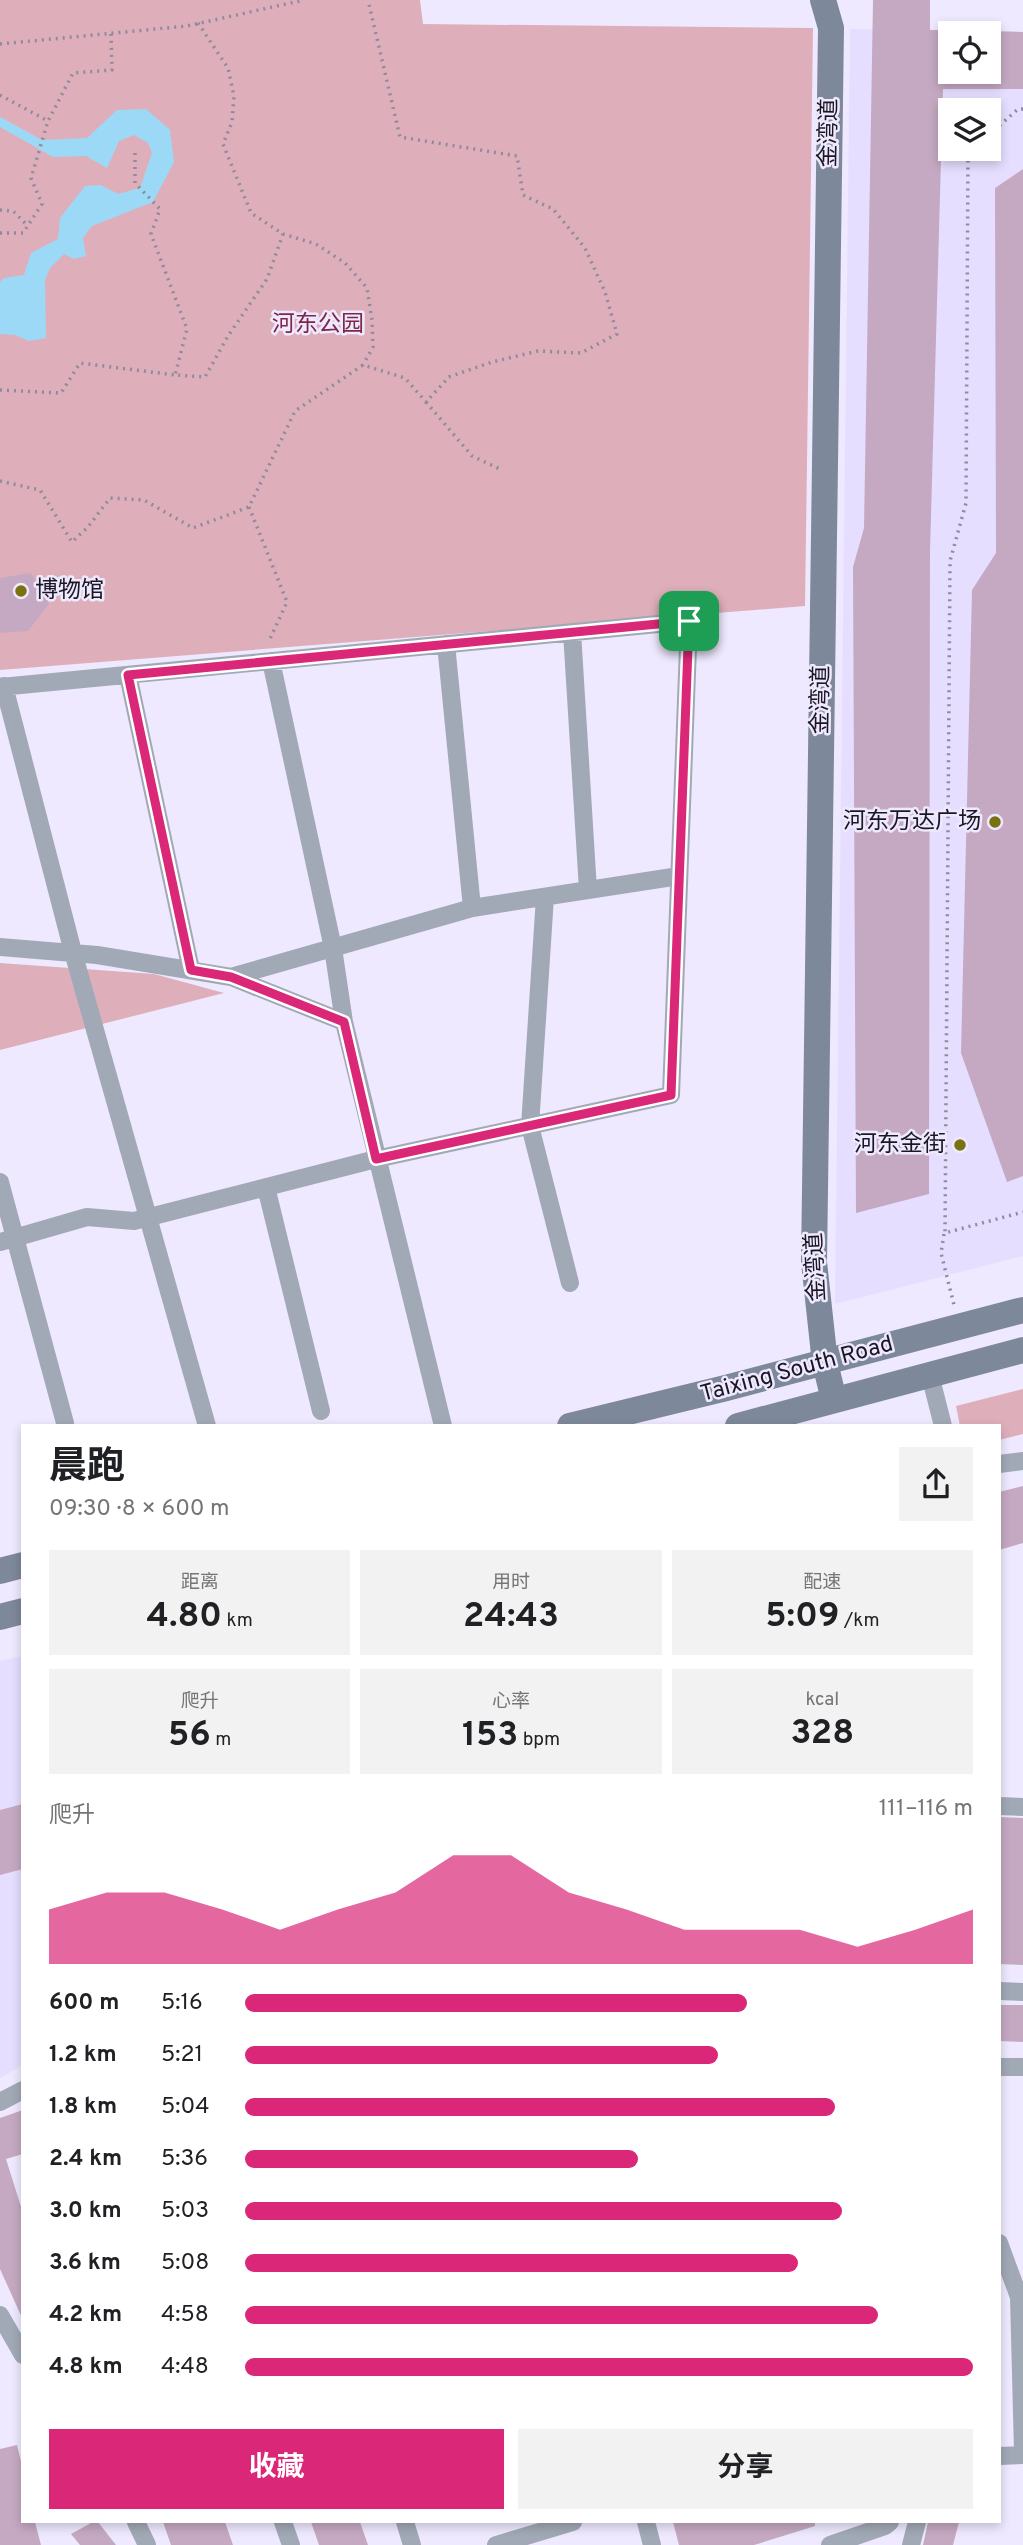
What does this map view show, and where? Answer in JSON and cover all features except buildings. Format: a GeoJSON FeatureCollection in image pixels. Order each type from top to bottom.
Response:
{"type":"FeatureCollection","features":[{"type":"Feature","properties":{"kind":"street","name":"金湾道"},"geometry":{"type":"LineString","coordinates":[[823,0],[831,28],[814,1262],[825,1363],[834,1401]]}},
{"type":"Feature","properties":{"kind":"street"},"geometry":{"type":"LineString","coordinates":[[8,1240],[87,1217],[134,1220],[149,1217],[376,1159],[671,1095],[689,621],[446,644],[268,655],[128,675],[2,687],[73,952],[149,1217],[206,1424]]}},
{"type":"Feature","properties":{"kind":"street"},"geometry":{"type":"LineString","coordinates":[[572,632],[588,890]]}},
{"type":"Feature","properties":{"kind":"street"},"geometry":{"type":"LineString","coordinates":[[446,644],[472,908]]}},
{"type":"Feature","properties":{"kind":"street"},"geometry":{"type":"LineString","coordinates":[[268,655],[332,948],[344,1022],[442,1424]]}},
{"type":"Feature","properties":{"kind":"street"},"geometry":{"type":"LineString","coordinates":[[128,675],[191,970]]}},
{"type":"Feature","properties":{"kind":"street"},"geometry":{"type":"LineString","coordinates":[[231,977],[472,908],[679,876]]}},
{"type":"Feature","properties":{"kind":"street"},"geometry":{"type":"LineString","coordinates":[[545,897],[530,1126],[570,1283]]}},
{"type":"Feature","properties":{"kind":"street"},"geometry":{"type":"LineString","coordinates":[[0,947],[73,952],[231,977],[344,1022]]}},
{"type":"Feature","properties":{"kind":"street"},"geometry":{"type":"LineString","coordinates":[[0,1182],[8,1240],[65,1423]]}},
{"type":"Feature","properties":{"kind":"street"},"geometry":{"type":"LineString","coordinates":[[267,1187],[321,1411]]}},
{"type":"Feature","properties":{"kind":"street","name":"Taixing South Road"},"geometry":{"type":"LineString","coordinates":[[578,1424],[825,1363],[1023,1310]]}},
{"type":"Feature","properties":{"kind":"street","name":"Taixing South Road"},"geometry":{"type":"LineString","coordinates":[[746,1424],[1023,1350]]}},
{"type":"Feature","properties":{"kind":"street"},"geometry":{"type":"LineString","coordinates":[[930,1375],[942,1424]]}},
{"type":"Feature","properties":{"kind":"street"},"geometry":{"type":"LineString","coordinates":[[1001,1464],[1023,1461]]}},
{"type":"Feature","properties":{"kind":"street"},"geometry":{"type":"LineString","coordinates":[[0,1571],[21,1566]]}},
{"type":"Feature","properties":{"kind":"street"},"geometry":{"type":"LineString","coordinates":[[0,1617],[21,1612]]}},
{"type":"Feature","properties":{"kind":"street"},"geometry":{"type":"LineString","coordinates":[[1001,1806],[1023,1807]]}},
{"type":"Feature","properties":{"kind":"street"},"geometry":{"type":"LineString","coordinates":[[1001,1992],[1023,1992]]}},
{"type":"Feature","properties":{"kind":"street"},"geometry":{"type":"LineString","coordinates":[[1001,2067],[1023,2067]]}},
{"type":"Feature","properties":{"kind":"street"},"geometry":{"type":"LineString","coordinates":[[0,2102],[21,2091]]}},
{"type":"Feature","properties":{"kind":"street"},"geometry":{"type":"LineString","coordinates":[[1001,2248],[1019,2297],[1023,2454],[1001,2456]]}},
{"type":"Feature","properties":{"kind":"street"},"geometry":{"type":"LineString","coordinates":[[0,2315],[21,2352]]}},
{"type":"Feature","properties":{"kind":"street"},"geometry":{"type":"LineString","coordinates":[[137,2523],[148,2545]]}},
{"type":"Feature","properties":{"kind":"street"},"geometry":{"type":"LineString","coordinates":[[284,2523],[291,2545]]}},
{"type":"Feature","properties":{"kind":"street"},"geometry":{"type":"LineString","coordinates":[[405,2523],[412,2545]]}},
{"type":"Feature","properties":{"kind":"street"},"geometry":{"type":"LineString","coordinates":[[496,2545],[547,2526],[566,2523]]}},
{"type":"Feature","properties":{"kind":"street"},"geometry":{"type":"LineString","coordinates":[[646,2523],[652,2545]]}},
{"type":"Feature","properties":{"kind":"street"},"geometry":{"type":"LineString","coordinates":[[830,2545],[889,2523]]}},
{"type":"Feature","properties":{"kind":"street"},"geometry":{"type":"LineString","coordinates":[[911,2545],[917,2523]]}},
{"type":"Feature","properties":{"kind":"path"},"geometry":{"type":"LineString","coordinates":[[0,44],[198,23],[303,0]]}},
{"type":"Feature","properties":{"kind":"path"},"geometry":{"type":"LineString","coordinates":[[368,0],[400,137],[516,156],[523,195],[553,209],[585,248],[605,292],[617,334],[581,353],[538,351],[460,373],[449,377],[426,402]]}},
{"type":"Feature","properties":{"kind":"path"},"geometry":{"type":"LineString","coordinates":[[0,481],[40,490],[72,541],[88,527],[110,498],[144,500],[192,528],[248,507],[295,411],[363,365],[373,347],[367,288],[345,263],[316,244],[283,234],[251,213],[223,144],[232,122],[234,96],[228,68],[198,23]]}},
{"type":"Feature","properties":{"kind":"path"},"geometry":{"type":"LineString","coordinates":[[0,233],[23,233],[42,204],[31,178],[48,121],[73,73],[112,70],[110,33]]}},
{"type":"Feature","properties":{"kind":"path"},"geometry":{"type":"LineString","coordinates":[[0,95],[48,121]]}},
{"type":"Feature","properties":{"kind":"path"},"geometry":{"type":"LineString","coordinates":[[1001,124],[1018,109],[1023,109]]}},
{"type":"Feature","properties":{"kind":"path"},"geometry":{"type":"LineString","coordinates":[[135,153],[135,183],[160,209],[151,234],[187,329],[175,375]]}},
{"type":"Feature","properties":{"kind":"path"},"geometry":{"type":"LineString","coordinates":[[959,1327],[941,1253],[944,1233],[950,561],[966,503],[968,161]]}},
{"type":"Feature","properties":{"kind":"path"},"geometry":{"type":"LineString","coordinates":[[0,209],[13,211],[28,226]]}},
{"type":"Feature","properties":{"kind":"path"},"geometry":{"type":"LineString","coordinates":[[0,390],[61,393],[80,363],[205,377],[228,336],[267,279],[283,234]]}},
{"type":"Feature","properties":{"kind":"path"},"geometry":{"type":"LineString","coordinates":[[363,365],[405,378],[472,456],[502,470]]}},
{"type":"Feature","properties":{"kind":"path"},"geometry":{"type":"LineString","coordinates":[[248,507],[287,602],[268,655]]}},
{"type":"Feature","properties":{"kind":"path"},"geometry":{"type":"LineString","coordinates":[[944,1233],[1023,1212]]}},
{"type":"Feature","properties":{"kind":"shaded area"},"geometry":{"type":"Polygon","coordinates":[[[850,29],[938,31],[938,84],[1001,84],[1001,32],[1023,32],[1023,1256],[835,1304],[850,29]]]}},
{"type":"Feature","properties":{"kind":"shaded area"},"geometry":{"type":"Polygon","coordinates":[[[21,1656],[21,2066],[0,2078],[0,1661],[21,1656]]]}},
{"type":"Feature","properties":{"kind":"green space","name":"河东公园"},"geometry":{"type":"Polygon","coordinates":[[[0,0],[420,0],[423,24],[813,28],[805,606],[0,670],[0,0]]]}},
{"type":"Feature","properties":{"kind":"green space"},"geometry":{"type":"Polygon","coordinates":[[[0,963],[154,974],[224,993],[0,1050],[0,963]]]}},
{"type":"Feature","properties":{"kind":"green space"},"geometry":{"type":"Polygon","coordinates":[[[1023,1389],[1023,1434],[1001,1440],[1001,1424],[960,1424],[956,1406],[1023,1389]]]}},
{"type":"Feature","properties":{"kind":"water"},"geometry":{"type":"Polygon","coordinates":[[[146,109],[170,130],[174,162],[153,202],[92,226],[83,238],[86,256],[74,259],[64,254],[50,268],[45,280],[46,338],[29,341],[15,335],[0,334],[0,282],[4,278],[24,275],[31,253],[58,239],[60,218],[85,186],[101,185],[118,194],[140,188],[152,153],[148,143],[134,135],[119,141],[107,168],[86,156],[53,157],[0,127],[0,117],[42,140],[87,138],[117,110],[146,109]]]}},
{"type":"Feature","properties":{"kind":"place","name":"博物馆"},"geometry":{"type":"Point","coordinates":[21,591]}},
{"type":"Feature","properties":{"kind":"place","name":"河东万达广场"},"geometry":{"type":"Point","coordinates":[995,822]}},
{"type":"Feature","properties":{"kind":"place","name":"河东金街"},"geometry":{"type":"Point","coordinates":[960,1145]}},
{"type":"Feature","properties":{"kind":"route"},"geometry":{"type":"LineString","coordinates":[[689,621],[671,1095],[376,1159],[344,1022],[231,977],[191,970],[128,675],[689,621]]}}]}
